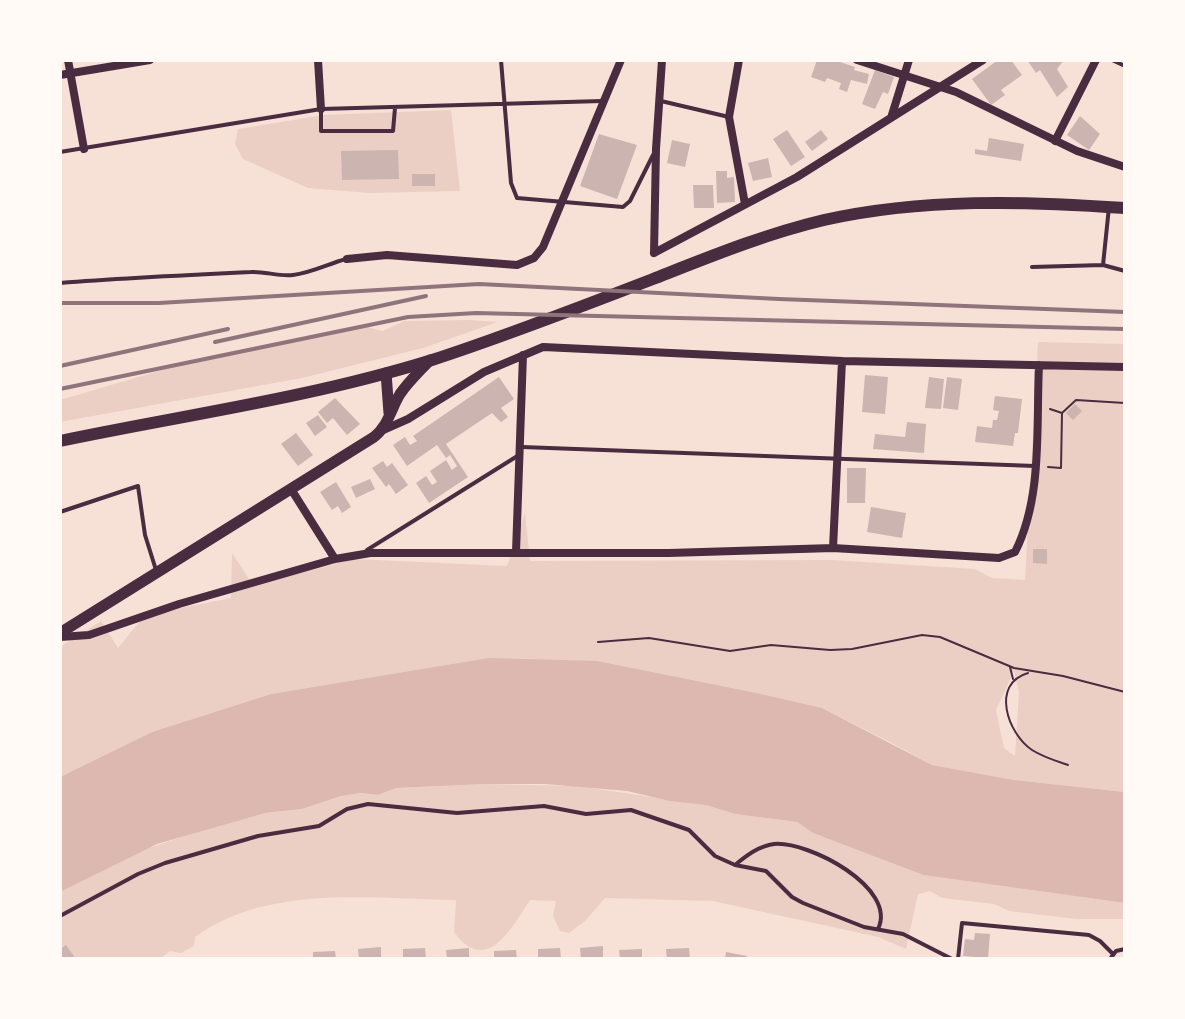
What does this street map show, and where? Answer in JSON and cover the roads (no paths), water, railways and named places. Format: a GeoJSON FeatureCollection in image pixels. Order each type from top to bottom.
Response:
{"type":"FeatureCollection","features":[{"type":"Feature","properties":{"kind":"main road"},"geometry":{"type":"LineString","coordinates":[[60,441],[286,398],[386,373],[513,332],[750,241],[824,220],[861,213],[984,202],[1076,203],[1125,208]]}},
{"type":"Feature","properties":{"kind":"main road"},"geometry":{"type":"LineString","coordinates":[[60,635],[380,432],[409,383],[430,360]]}},
{"type":"Feature","properties":{"kind":"main road"},"geometry":{"type":"LineString","coordinates":[[386,373],[388,417]]}},
{"type":"Feature","properties":{"kind":"street"},"geometry":{"type":"LineString","coordinates":[[68,60],[84,149]]}},
{"type":"Feature","properties":{"kind":"street"},"geometry":{"type":"LineString","coordinates":[[60,75],[150,60]]}},
{"type":"Feature","properties":{"kind":"street"},"geometry":{"type":"LineString","coordinates":[[318,60],[321,109]]}},
{"type":"Feature","properties":{"kind":"street"},"geometry":{"type":"LineString","coordinates":[[347,259],[387,255],[517,265],[526,263],[543,247],[621,60]]}},
{"type":"Feature","properties":{"kind":"street"},"geometry":{"type":"LineString","coordinates":[[662,60],[654,253],[808,171],[983,60]]}},
{"type":"Feature","properties":{"kind":"street"},"geometry":{"type":"LineString","coordinates":[[739,60],[729,117],[745,204]]}},
{"type":"Feature","properties":{"kind":"street"},"geometry":{"type":"LineString","coordinates":[[857,60],[941,86],[1055,141],[1125,167]]}},
{"type":"Feature","properties":{"kind":"street"},"geometry":{"type":"LineString","coordinates":[[891,118],[909,60]]}},
{"type":"Feature","properties":{"kind":"street"},"geometry":{"type":"LineString","coordinates":[[1055,141],[1096,60]]}},
{"type":"Feature","properties":{"kind":"street"},"geometry":{"type":"LineString","coordinates":[[380,432],[408,419],[484,372],[550,347],[842,361],[1125,367]]}},
{"type":"Feature","properties":{"kind":"street"},"geometry":{"type":"LineString","coordinates":[[516,552],[523,355]]}},
{"type":"Feature","properties":{"kind":"street"},"geometry":{"type":"LineString","coordinates":[[833,548],[842,361]]}},
{"type":"Feature","properties":{"kind":"street"},"geometry":{"type":"LineString","coordinates":[[60,635],[89,635],[179,604],[361,554],[406,551],[655,553],[833,548],[999,558],[1015,552],[1024,534],[1035,466],[1039,365]]}},
{"type":"Feature","properties":{"kind":"street"},"geometry":{"type":"LineString","coordinates":[[291,489],[335,559]]}},
{"type":"Feature","properties":{"kind":"lane"},"geometry":{"type":"LineString","coordinates":[[501,60],[510,170],[517,198],[623,207],[630,201],[656,149]]}},
{"type":"Feature","properties":{"kind":"lane"},"geometry":{"type":"LineString","coordinates":[[1112,60],[1125,66]]}},
{"type":"Feature","properties":{"kind":"lane"},"geometry":{"type":"LineString","coordinates":[[60,152],[321,109],[603,101]]}},
{"type":"Feature","properties":{"kind":"lane"},"geometry":{"type":"LineString","coordinates":[[658,101],[729,117]]}},
{"type":"Feature","properties":{"kind":"lane"},"geometry":{"type":"LineString","coordinates":[[321,109],[321,131],[393,131],[395,108]]}},
{"type":"Feature","properties":{"kind":"lane"},"geometry":{"type":"LineString","coordinates":[[1103,265],[1109,206]]}},
{"type":"Feature","properties":{"kind":"lane"},"geometry":{"type":"LineString","coordinates":[[60,283],[251,272],[298,275],[347,259]]}},
{"type":"Feature","properties":{"kind":"lane"},"geometry":{"type":"LineString","coordinates":[[1032,267],[1103,265],[1125,271]]}},
{"type":"Feature","properties":{"kind":"lane"},"geometry":{"type":"LineString","coordinates":[[361,554],[519,451],[839,457],[1035,466]]}},
{"type":"Feature","properties":{"kind":"lane"},"geometry":{"type":"LineString","coordinates":[[60,512],[138,486],[145,535],[157,572]]}},
{"type":"Feature","properties":{"kind":"lane"},"geometry":{"type":"LineString","coordinates":[[60,916],[165,863],[258,836],[319,826],[347,809],[368,804],[457,813],[544,806],[586,814],[631,810],[689,830],[715,856],[735,865],[766,871],[792,897],[803,903],[864,927],[903,934],[952,959]]}},
{"type":"Feature","properties":{"kind":"lane"},"geometry":{"type":"LineString","coordinates":[[735,865],[759,848],[771,844],[786,844],[820,854],[873,894],[882,911],[883,920],[878,929]]}},
{"type":"Feature","properties":{"kind":"lane"},"geometry":{"type":"LineString","coordinates":[[958,959],[962,923],[1089,935],[1100,941],[1111,956],[1125,949]]}},
{"type":"Feature","properties":{"kind":"railway"},"geometry":{"type":"LineString","coordinates":[[60,303],[159,303],[479,284],[1125,312]]}},
{"type":"Feature","properties":{"kind":"railway"},"geometry":{"type":"LineString","coordinates":[[215,342],[426,296]]}},
{"type":"Feature","properties":{"kind":"railway"},"geometry":{"type":"LineString","coordinates":[[60,389],[408,317],[476,313],[1125,329]]}},
{"type":"Feature","properties":{"kind":"railway"},"geometry":{"type":"LineString","coordinates":[[60,366],[228,329]]}}]}
